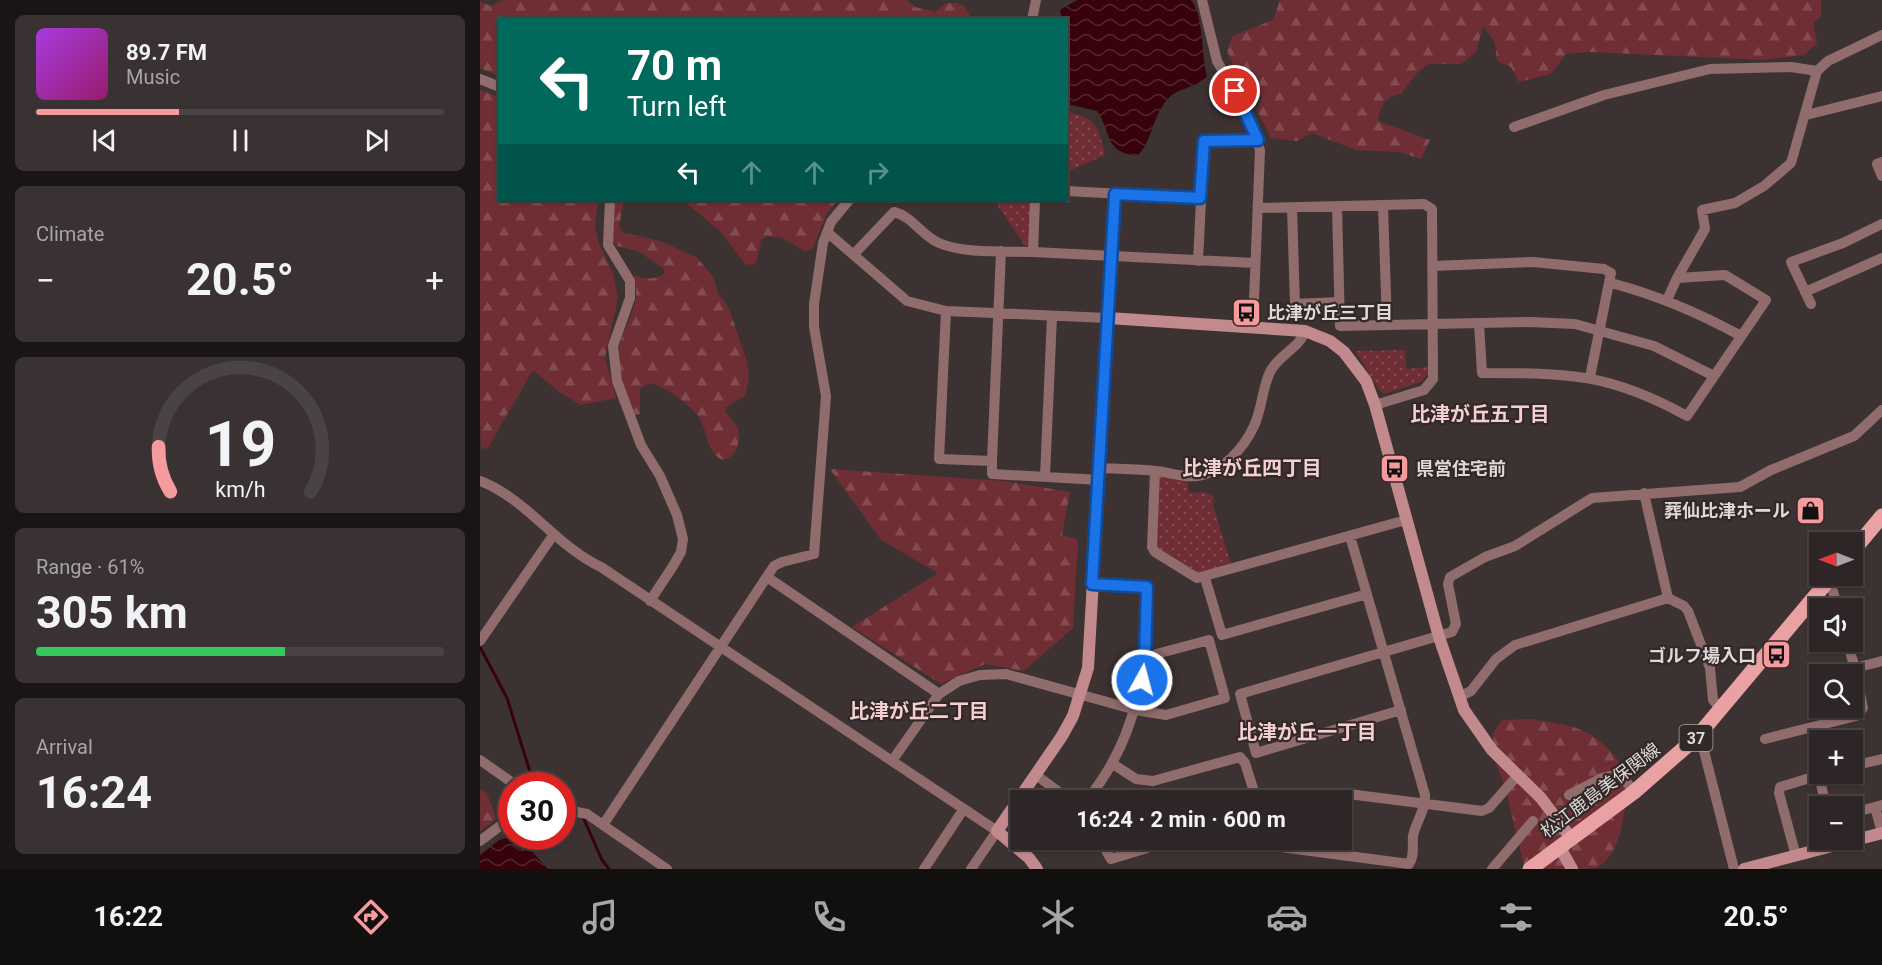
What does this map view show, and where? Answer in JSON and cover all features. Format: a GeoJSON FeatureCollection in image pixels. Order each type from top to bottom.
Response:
{"type":"FeatureCollection","features":[{"type":"Feature","properties":{"kind":"main road"},"geometry":{"type":"LineString","coordinates":[[1863,539],[1882,516]]}},
{"type":"Feature","properties":{"kind":"main road","name":"松江鹿島美保関線"},"geometry":{"type":"LineString","coordinates":[[1530,869],[1634,792],[1697,737],[1824,586]]}},
{"type":"Feature","properties":{"kind":"street"},"geometry":{"type":"LineString","coordinates":[[1032,18],[1036,0]]}},
{"type":"Feature","properties":{"kind":"street"},"geometry":{"type":"LineString","coordinates":[[1202,0],[1217,61],[1244,108],[1260,150],[1253,325]]}},
{"type":"Feature","properties":{"kind":"street"},"geometry":{"type":"LineString","coordinates":[[1667,300],[1705,229],[1702,210],[1735,203],[1764,186],[1791,162],[1817,71],[1828,61],[1882,35]]}},
{"type":"Feature","properties":{"kind":"street"},"geometry":{"type":"LineString","coordinates":[[1514,128],[1604,95],[1710,69],[1791,67],[1817,71]]}},
{"type":"Feature","properties":{"kind":"street"},"geometry":{"type":"LineString","coordinates":[[480,79],[498,86]]}},
{"type":"Feature","properties":{"kind":"street"},"geometry":{"type":"LineString","coordinates":[[1806,115],[1836,110],[1882,96]]}},
{"type":"Feature","properties":{"kind":"street"},"geometry":{"type":"LineString","coordinates":[[1198,261],[1204,141],[1258,140]]}},
{"type":"Feature","properties":{"kind":"street"},"geometry":{"type":"LineString","coordinates":[[1882,162],[1877,164],[1882,176]]}},
{"type":"Feature","properties":{"kind":"street"},"geometry":{"type":"LineString","coordinates":[[1068,191],[1200,198]]}},
{"type":"Feature","properties":{"kind":"street"},"geometry":{"type":"LineString","coordinates":[[971,869],[1036,775],[1073,716],[1088,668],[1115,194]]}},
{"type":"Feature","properties":{"kind":"street"},"geometry":{"type":"LineString","coordinates":[[610,201],[608,245],[630,281],[630,298],[613,346],[617,381],[640,445],[660,476],[677,515],[683,539],[681,552],[650,601]]}},
{"type":"Feature","properties":{"kind":"street"},"geometry":{"type":"LineString","coordinates":[[603,825],[774,566],[814,554],[826,396],[814,327],[814,304],[827,232],[831,222],[848,201]]}},
{"type":"Feature","properties":{"kind":"street"},"geometry":{"type":"LineString","coordinates":[[1033,252],[1035,201]]}},
{"type":"Feature","properties":{"kind":"street"},"geometry":{"type":"LineString","coordinates":[[1383,206],[1387,325]]}},
{"type":"Feature","properties":{"kind":"street"},"geometry":{"type":"LineString","coordinates":[[1337,207],[1340,326],[1554,323],[1600,330],[1632,338],[1670,352],[1714,376]]}},
{"type":"Feature","properties":{"kind":"street"},"geometry":{"type":"LineString","coordinates":[[1259,208],[1430,207],[1435,369],[1428,386],[1415,394],[1375,405]]}},
{"type":"Feature","properties":{"kind":"street"},"geometry":{"type":"LineString","coordinates":[[1292,208],[1295,304],[1339,302]]}},
{"type":"Feature","properties":{"kind":"street"},"geometry":{"type":"LineString","coordinates":[[855,253],[894,212],[902,214],[939,243],[1001,251],[1255,263]]}},
{"type":"Feature","properties":{"kind":"street"},"geometry":{"type":"LineString","coordinates":[[1811,304],[1791,262],[1843,243],[1882,224]]}},
{"type":"Feature","properties":{"kind":"street"},"geometry":{"type":"LineString","coordinates":[[827,232],[855,253],[907,301],[946,311],[1253,325],[1305,331],[1330,341],[1344,352],[1366,381],[1375,405],[1439,637],[1459,697],[1477,732],[1541,798],[1565,842],[1572,869]]}},
{"type":"Feature","properties":{"kind":"street"},"geometry":{"type":"LineString","coordinates":[[1001,251],[992,474],[1045,477],[1155,471],[1198,476],[1218,467],[1237,452],[1255,423],[1271,371],[1302,340],[1305,331]]}},
{"type":"Feature","properties":{"kind":"street"},"geometry":{"type":"LineString","coordinates":[[1805,292],[1882,258]]}},
{"type":"Feature","properties":{"kind":"street"},"geometry":{"type":"LineString","coordinates":[[1433,266],[1562,263],[1604,269],[1611,273],[1611,283],[1590,377]]}},
{"type":"Feature","properties":{"kind":"street"},"geometry":{"type":"LineString","coordinates":[[1479,323],[1482,373],[1547,373],[1590,377],[1640,392],[1687,416],[1766,300],[1725,275],[1677,278]]}},
{"type":"Feature","properties":{"kind":"street"},"geometry":{"type":"LineString","coordinates":[[1611,283],[1667,300],[1741,336]]}},
{"type":"Feature","properties":{"kind":"street"},"geometry":{"type":"LineString","coordinates":[[946,311],[939,459],[992,461]]}},
{"type":"Feature","properties":{"kind":"street"},"geometry":{"type":"LineString","coordinates":[[1045,477],[1052,316]]}},
{"type":"Feature","properties":{"kind":"street"},"geometry":{"type":"LineString","coordinates":[[1401,710],[1256,753],[1240,693],[1439,637],[1455,629],[1448,584],[1450,577],[1485,557],[1515,546],[1592,498],[1740,487],[1771,470],[1854,436],[1882,410]]}},
{"type":"Feature","properties":{"kind":"street"},"geometry":{"type":"LineString","coordinates":[[1155,471],[1152,546],[1155,552],[1188,574],[1205,578],[1406,520]]}},
{"type":"Feature","properties":{"kind":"street"},"geometry":{"type":"LineString","coordinates":[[480,481],[504,492],[582,558],[601,567],[996,831],[1029,858],[1037,869]]}},
{"type":"Feature","properties":{"kind":"street"},"geometry":{"type":"LineString","coordinates":[[1644,493],[1668,598]]}},
{"type":"Feature","properties":{"kind":"street"},"geometry":{"type":"LineString","coordinates":[[480,641],[554,534]]}},
{"type":"Feature","properties":{"kind":"street"},"geometry":{"type":"LineString","coordinates":[[1303,850],[1409,864],[1412,860],[1413,835],[1426,803],[1350,536]]}},
{"type":"Feature","properties":{"kind":"street"},"geometry":{"type":"LineString","coordinates":[[767,577],[939,694]]}},
{"type":"Feature","properties":{"kind":"street"},"geometry":{"type":"LineString","coordinates":[[1205,578],[1222,635],[1367,594]]}},
{"type":"Feature","properties":{"kind":"street"},"geometry":{"type":"LineString","coordinates":[[1092,584],[1147,587],[1145,657],[1136,710],[1113,764],[1094,790]]}},
{"type":"Feature","properties":{"kind":"street"},"geometry":{"type":"LineString","coordinates":[[1459,697],[1471,692],[1496,659],[1515,645],[1668,598],[1684,606],[1688,612],[1710,668],[1713,700],[1721,709]]}},
{"type":"Feature","properties":{"kind":"street"},"geometry":{"type":"LineString","coordinates":[[892,761],[939,694],[966,678],[1006,674],[1136,710],[1166,715],[1225,698],[1209,639],[1145,657]]}},
{"type":"Feature","properties":{"kind":"street"},"geometry":{"type":"LineString","coordinates":[[1863,666],[1882,661]]}},
{"type":"Feature","properties":{"kind":"street"},"geometry":{"type":"LineString","coordinates":[[1765,739],[1848,718]]}},
{"type":"Feature","properties":{"kind":"street"},"geometry":{"type":"LineString","coordinates":[[1697,737],[1703,747],[1734,869]]}},
{"type":"Feature","properties":{"kind":"street"},"geometry":{"type":"LineString","coordinates":[[1113,764],[1136,779],[1153,781],[1240,757],[1245,763],[1254,790]]}},
{"type":"Feature","properties":{"kind":"street"},"geometry":{"type":"LineString","coordinates":[[1863,763],[1882,759]]}},
{"type":"Feature","properties":{"kind":"street"},"geometry":{"type":"LineString","coordinates":[[480,760],[498,773]]}},
{"type":"Feature","properties":{"kind":"street"},"geometry":{"type":"LineString","coordinates":[[1036,775],[1056,790]]}},
{"type":"Feature","properties":{"kind":"street"},"geometry":{"type":"LineString","coordinates":[[1352,794],[1482,811],[1488,808],[1518,775]]}},
{"type":"Feature","properties":{"kind":"street"},"geometry":{"type":"LineString","coordinates":[[1569,795],[1602,778],[1616,775],[1625,780],[1634,792]]}},
{"type":"Feature","properties":{"kind":"street"},"geometry":{"type":"LineString","coordinates":[[1796,856],[1779,793],[1783,784],[1809,778]]}},
{"type":"Feature","properties":{"kind":"street"},"geometry":{"type":"LineString","coordinates":[[1744,869],[1882,833],[1878,806],[1863,810]]}},
{"type":"Feature","properties":{"kind":"street"},"geometry":{"type":"LineString","coordinates":[[924,869],[963,810]]}},
{"type":"Feature","properties":{"kind":"street"},"geometry":{"type":"LineString","coordinates":[[576,812],[587,814],[667,869]]}},
{"type":"Feature","properties":{"kind":"street"},"geometry":{"type":"LineString","coordinates":[[1492,869],[1533,821]]}},
{"type":"Feature","properties":{"kind":"street"},"geometry":{"type":"LineString","coordinates":[[480,841],[498,828]]}},
{"type":"Feature","properties":{"kind":"street"},"geometry":{"type":"LineString","coordinates":[[1105,850],[1110,859],[1140,850]]}},
{"type":"Feature","properties":{"kind":"green space"},"geometry":{"type":"Polygon","coordinates":[[[503,0],[907,0],[915,7],[936,12],[943,5],[953,3],[961,5],[967,10],[970,18],[498,18],[498,76],[480,68],[480,2],[491,6],[503,0]]]}},
{"type":"Feature","properties":{"kind":"green space"},"geometry":{"type":"Polygon","coordinates":[[[1280,0],[1821,0],[1821,16],[1813,23],[1817,43],[1804,55],[1763,60],[1591,52],[1566,54],[1551,74],[1519,82],[1511,67],[1497,61],[1495,43],[1483,26],[1476,52],[1461,64],[1429,64],[1418,72],[1401,94],[1391,97],[1382,106],[1378,121],[1430,140],[1421,159],[1400,152],[1356,150],[1312,133],[1297,141],[1271,138],[1257,110],[1262,97],[1249,88],[1240,77],[1227,50],[1233,36],[1273,20],[1280,0]]]}},
{"type":"Feature","properties":{"kind":"green space"},"geometry":{"type":"Polygon","coordinates":[[[480,90],[498,97],[498,201],[598,201],[595,226],[599,244],[613,273],[618,298],[605,357],[616,398],[581,405],[559,392],[533,370],[487,449],[481,448],[480,90]]]}},
{"type":"Feature","properties":{"kind":"green space"},"geometry":{"type":"Polygon","coordinates":[[[1068,113],[1084,117],[1095,125],[1105,155],[1068,172],[1068,113]]]}},
{"type":"Feature","properties":{"kind":"green space"},"geometry":{"type":"Polygon","coordinates":[[[614,201],[624,201],[619,226],[624,233],[660,241],[696,257],[713,276],[718,293],[729,308],[747,362],[749,379],[745,396],[729,405],[725,411],[738,428],[739,433],[737,448],[732,456],[722,460],[717,456],[710,446],[700,419],[691,408],[671,392],[657,385],[651,383],[640,388],[640,414],[634,415],[622,380],[618,357],[622,337],[636,298],[633,277],[636,275],[646,279],[654,278],[664,274],[664,269],[638,251],[617,246],[613,242],[614,201]]]}},
{"type":"Feature","properties":{"kind":"green space"},"geometry":{"type":"Polygon","coordinates":[[[684,201],[837,201],[827,213],[813,248],[805,251],[782,238],[767,236],[761,240],[757,261],[752,265],[745,264],[720,231],[684,201]]]}},
{"type":"Feature","properties":{"kind":"green space"},"geometry":{"type":"Polygon","coordinates":[[[995,201],[1032,201],[1029,244],[1026,247],[995,201]]]}},
{"type":"Feature","properties":{"kind":"green space"},"geometry":{"type":"Polygon","coordinates":[[[1405,350],[1406,369],[1428,367],[1428,374],[1420,382],[1384,394],[1355,351],[1405,350]]]}},
{"type":"Feature","properties":{"kind":"green space"},"geometry":{"type":"Polygon","coordinates":[[[830,469],[1004,481],[1070,492],[1062,535],[1078,539],[1073,628],[1024,671],[985,664],[941,684],[852,627],[938,573],[881,540],[830,469]]]}},
{"type":"Feature","properties":{"kind":"green space"},"geometry":{"type":"Polygon","coordinates":[[[1158,473],[1187,478],[1189,493],[1205,492],[1214,497],[1213,505],[1231,564],[1198,575],[1158,551],[1155,540],[1158,473]]]}},
{"type":"Feature","properties":{"kind":"green space"},"geometry":{"type":"Polygon","coordinates":[[[1531,719],[1566,725],[1590,734],[1613,754],[1622,770],[1625,800],[1620,834],[1606,861],[1596,868],[1527,869],[1523,862],[1505,786],[1495,761],[1493,733],[1502,720],[1531,719]]]}},
{"type":"Feature","properties":{"kind":"green space"},"geometry":{"type":"Polygon","coordinates":[[[480,790],[487,793],[496,819],[480,831],[480,790]]]}},
{"type":"Feature","properties":{"kind":"water"},"geometry":{"type":"Polygon","coordinates":[[[1077,0],[1191,0],[1195,7],[1200,25],[1207,76],[1199,83],[1177,92],[1168,99],[1137,156],[1126,154],[1114,146],[1097,111],[1068,104],[1068,18],[1062,18],[1060,10],[1077,0]]]}},
{"type":"Feature","properties":{"kind":"water"},"geometry":{"type":"Polygon","coordinates":[[[498,841],[498,850],[531,850],[548,869],[480,869],[480,855],[498,841]]]}},
{"type":"Feature","properties":{"kind":"waterway"},"geometry":{"type":"LineString","coordinates":[[480,647],[507,698],[530,772]]}},
{"type":"Feature","properties":{"kind":"waterway"},"geometry":{"type":"LineString","coordinates":[[583,817],[602,860],[609,869]]}},
{"type":"Feature","properties":{"kind":"place","name":"比津が丘三丁目"},"geometry":{"type":"Point","coordinates":[1246,312]}},
{"type":"Feature","properties":{"kind":"place","name":"県営住宅前"},"geometry":{"type":"Point","coordinates":[1395,468]}},
{"type":"Feature","properties":{"kind":"place","name":"葬仙比津ホール"},"geometry":{"type":"Point","coordinates":[1811,510]}},
{"type":"Feature","properties":{"kind":"place","name":"ゴルフ場入口"},"geometry":{"type":"Point","coordinates":[1777,655]}},
{"type":"Feature","properties":{"kind":"district","name":"比津が丘五丁目"},"geometry":{"type":"Point","coordinates":[1480,414]}},
{"type":"Feature","properties":{"kind":"district","name":"比津が丘四丁目"},"geometry":{"type":"Point","coordinates":[1252,468]}},
{"type":"Feature","properties":{"kind":"district","name":"比津が丘二丁目"},"geometry":{"type":"Point","coordinates":[919,711]}},
{"type":"Feature","properties":{"kind":"district","name":"比津が丘一丁目"},"geometry":{"type":"Point","coordinates":[1307,732]}},
{"type":"Feature","properties":{"kind":"route"},"geometry":{"type":"LineString","coordinates":[[1142,680],[1147,587],[1092,584],[1100,480],[1115,194],[1200,198],[1204,141],[1249,142],[1258,140],[1235,91]]}}]}
